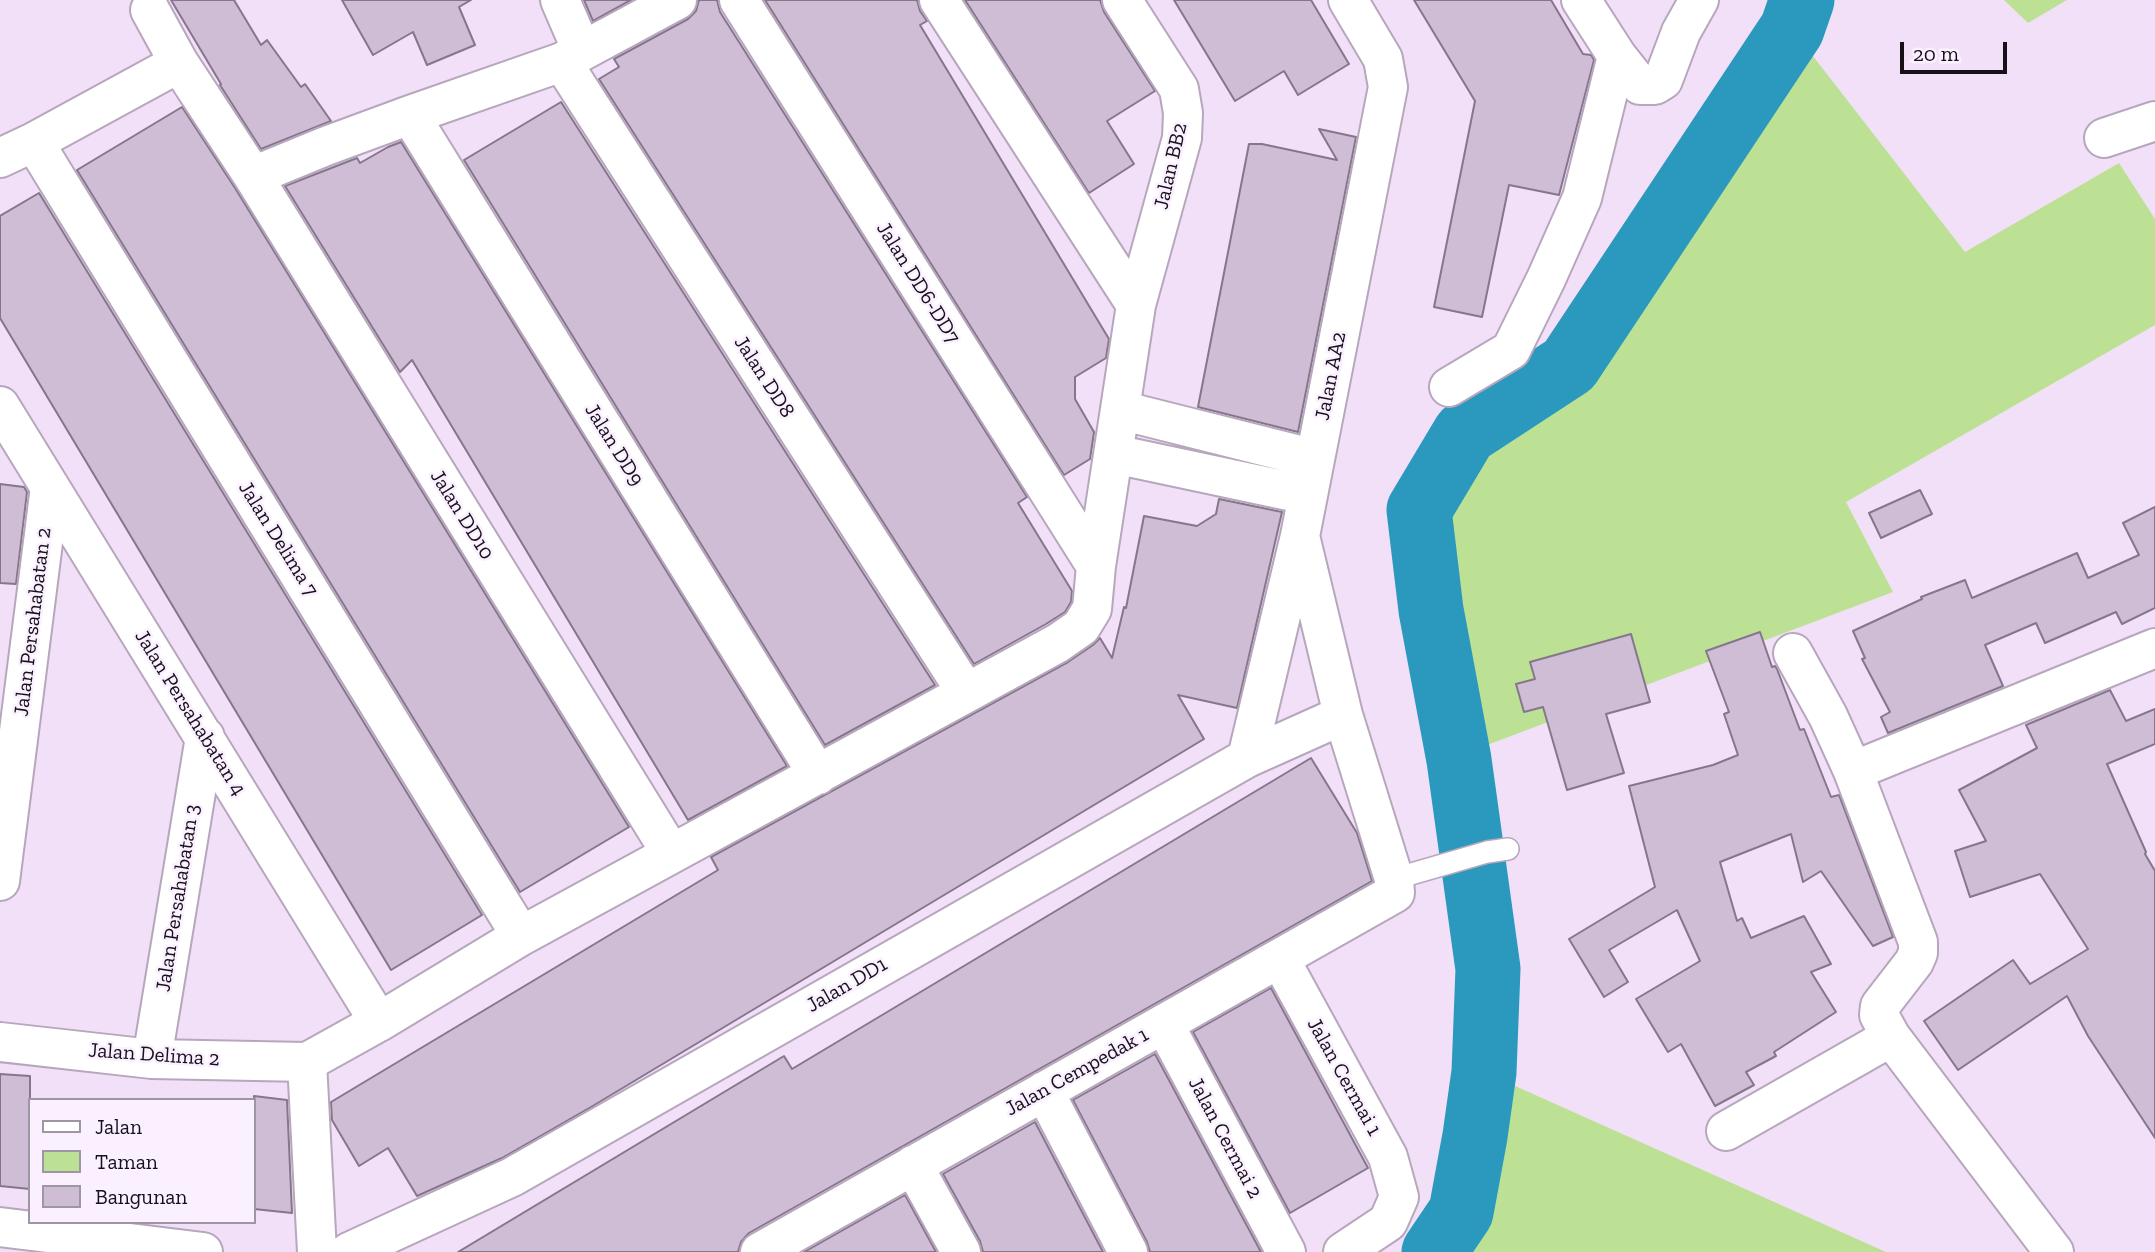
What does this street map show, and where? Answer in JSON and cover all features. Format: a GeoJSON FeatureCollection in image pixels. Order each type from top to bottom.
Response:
{"type":"FeatureCollection","features":[{"type":"Feature","properties":{"kind":"street","name":"Jalan DD8"},"geometry":{"type":"LineString","coordinates":[[560,0],[572,57],[966,692]]}},
{"type":"Feature","properties":{"kind":"street"},"geometry":{"type":"LineString","coordinates":[[253,176],[326,146],[572,57],[677,0]]}},
{"type":"Feature","properties":{"kind":"street","name":"Jalan DD6-DD7"},"geometry":{"type":"LineString","coordinates":[[739,0],[1096,566]]}},
{"type":"Feature","properties":{"kind":"street"},"geometry":{"type":"LineString","coordinates":[[939,0],[1136,304]]}},
{"type":"Feature","properties":{"kind":"street","name":"Jalan BB2"},"geometry":{"type":"LineString","coordinates":[[307,1062],[521,936],[1058,643],[1081,627],[1092,609],[1096,566],[1136,304],[1182,138],[1183,113],[1179,89],[1122,0]]}},
{"type":"Feature","properties":{"kind":"street","name":"Jalan AA2"},"geometry":{"type":"LineString","coordinates":[[1247,758],[1300,536],[1388,87],[1383,59],[1348,0]]}},
{"type":"Feature","properties":{"kind":"street"},"geometry":{"type":"LineString","coordinates":[[1581,0],[1617,56],[1640,85],[1655,85],[1663,80],[1681,32],[1699,0]]}},
{"type":"Feature","properties":{"kind":"street","name":"Jalan DD10"},"geometry":{"type":"LineString","coordinates":[[150,10],[179,63],[253,176],[671,853]]}},
{"type":"Feature","properties":{"kind":"street"},"geometry":{"type":"LineString","coordinates":[[1449,387],[1511,350],[1582,198],[1617,56]]}},
{"type":"Feature","properties":{"kind":"street"},"geometry":{"type":"LineString","coordinates":[[0,158],[179,63]]}},
{"type":"Feature","properties":{"kind":"street","name":"Jalan DD9"},"geometry":{"type":"LineString","coordinates":[[410,115],[818,775]]}},
{"type":"Feature","properties":{"kind":"street"},"geometry":{"type":"LineString","coordinates":[[2104,138],[2155,121]]}},
{"type":"Feature","properties":{"kind":"street","name":"Jalan Delima 7"},"geometry":{"type":"LineString","coordinates":[[34,142],[521,936]]}},
{"type":"Feature","properties":{"kind":"street"},"geometry":{"type":"LineString","coordinates":[[1120,410],[1311,477]]}},
{"type":"Feature","properties":{"kind":"street","name":"Jalan Persahabatan 4"},"geometry":{"type":"LineString","coordinates":[[3,414],[379,1022]]}},
{"type":"Feature","properties":{"kind":"street"},"geometry":{"type":"LineString","coordinates":[[1114,454],[1311,477]]}},
{"type":"Feature","properties":{"kind":"street","name":"Jalan Persahabatan 2"},"geometry":{"type":"LineString","coordinates":[[0,881],[50,487]]}},
{"type":"Feature","properties":{"kind":"street"},"geometry":{"type":"LineString","coordinates":[[1300,536],[1343,715],[1402,882]]}},
{"type":"Feature","properties":{"kind":"street"},"geometry":{"type":"LineString","coordinates":[[1853,771],[2155,649]]}},
{"type":"Feature","properties":{"kind":"street"},"geometry":{"type":"LineString","coordinates":[[1793,653],[1828,716],[1853,771],[1918,943],[1918,953],[1880,1006],[1879,1015],[1891,1037],[2054,1252]]}},
{"type":"Feature","properties":{"kind":"street","name":"Jalan DD1"},"geometry":{"type":"LineString","coordinates":[[349,1252],[512,1177],[1247,758],[1343,715]]}},
{"type":"Feature","properties":{"kind":"street","name":"Jalan Persahabatan 3"},"geometry":{"type":"LineString","coordinates":[[152,1059],[205,737]]}},
{"type":"Feature","properties":{"kind":"street","name":"Jalan Cempedak 1"},"geometry":{"type":"LineString","coordinates":[[782,1247],[913,1165],[1280,959],[1402,882]]}},
{"type":"Feature","properties":{"kind":"street","name":"Jalan Cermai 1"},"geometry":{"type":"LineString","coordinates":[[1280,959],[1388,1157],[1399,1197],[1388,1222],[1343,1252]]}},
{"type":"Feature","properties":{"kind":"street","name":"Jalan Cermai 2"},"geometry":{"type":"LineString","coordinates":[[1164,1024],[1286,1252]]}},
{"type":"Feature","properties":{"kind":"street"},"geometry":{"type":"LineString","coordinates":[[1726,1131],[1891,1037]]}},
{"type":"Feature","properties":{"kind":"street","name":"Jalan Delima 2"},"geometry":{"type":"LineString","coordinates":[[0,1042],[152,1059],[307,1062]]}},
{"type":"Feature","properties":{"kind":"street"},"geometry":{"type":"LineString","coordinates":[[307,1062],[317,1252]]}},
{"type":"Feature","properties":{"kind":"street"},"geometry":{"type":"LineString","coordinates":[[1044,1091],[1128,1252]]}},
{"type":"Feature","properties":{"kind":"street"},"geometry":{"type":"LineString","coordinates":[[913,1165],[961,1252]]}},
{"type":"Feature","properties":{"kind":"street"},"geometry":{"type":"LineString","coordinates":[[0,1227],[204,1252]]}},
{"type":"Feature","properties":{"kind":"lane"},"geometry":{"type":"LineString","coordinates":[[1402,882],[1497,850]]}},
{"type":"Feature","properties":{"kind":"green space"},"geometry":{"type":"Polygon","coordinates":[[[2004,0],[2067,0],[2028,23],[2004,0]]]}},
{"type":"Feature","properties":{"kind":"green space"},"geometry":{"type":"Polygon","coordinates":[[[1792,29],[1965,252],[2119,163],[2155,219],[2155,325],[1846,502],[1893,592],[1458,756],[1419,510],[1465,433],[1569,365],[1792,29]]]}},
{"type":"Feature","properties":{"kind":"green space"},"geometry":{"type":"Polygon","coordinates":[[[1484,1072],[1886,1252],[1434,1252],[1461,1212],[1484,1072]]]}},
{"type":"Feature","properties":{"kind":"building"},"geometry":{"type":"Polygon","coordinates":[[[171,0],[234,0],[261,45],[267,40],[301,87],[305,84],[331,121],[261,149],[171,0]]]}},
{"type":"Feature","properties":{"kind":"building"},"geometry":{"type":"Polygon","coordinates":[[[342,0],[471,0],[459,7],[475,45],[427,65],[413,32],[373,55],[342,0]]]}},
{"type":"Feature","properties":{"kind":"building"},"geometry":{"type":"Polygon","coordinates":[[[584,0],[631,0],[593,21],[584,0]]]}},
{"type":"Feature","properties":{"kind":"building"},"geometry":{"type":"Polygon","coordinates":[[[699,0],[717,0],[720,12],[1027,497],[1018,503],[1072,591],[1071,602],[1065,612],[974,664],[599,79],[619,67],[614,59],[688,19],[696,11],[699,0]]]}},
{"type":"Feature","properties":{"kind":"building"},"geometry":{"type":"Polygon","coordinates":[[[765,0],[917,0],[927,21],[920,25],[1109,339],[1106,358],[1075,377],[1075,399],[1094,432],[1090,459],[1064,475],[765,0]]]}},
{"type":"Feature","properties":{"kind":"building"},"geometry":{"type":"Polygon","coordinates":[[[965,0],[1100,0],[1104,12],[1155,91],[1107,121],[1134,164],[1089,193],[965,0]]]}},
{"type":"Feature","properties":{"kind":"building"},"geometry":{"type":"Polygon","coordinates":[[[1174,0],[1311,0],[1349,64],[1298,95],[1284,71],[1235,101],[1174,0]]]}},
{"type":"Feature","properties":{"kind":"building"},"geometry":{"type":"Polygon","coordinates":[[[1414,0],[1551,0],[1583,54],[1591,55],[1594,60],[1559,195],[1509,185],[1482,317],[1434,307],[1475,101],[1414,0]]]}},
{"type":"Feature","properties":{"kind":"building"},"geometry":{"type":"Polygon","coordinates":[[[561,102],[935,685],[825,745],[464,160],[561,102]]]}},
{"type":"Feature","properties":{"kind":"building"},"geometry":{"type":"Polygon","coordinates":[[[182,107],[235,188],[629,827],[520,892],[77,170],[182,107]]]}},
{"type":"Feature","properties":{"kind":"building"},"geometry":{"type":"Polygon","coordinates":[[[1319,129],[1356,137],[1298,432],[1198,407],[1249,144],[1262,144],[1337,160],[1319,129]]]}},
{"type":"Feature","properties":{"kind":"building"},"geometry":{"type":"Polygon","coordinates":[[[401,142],[787,766],[688,820],[412,360],[400,372],[285,186],[357,158],[360,163],[401,142]]]}},
{"type":"Feature","properties":{"kind":"building"},"geometry":{"type":"Polygon","coordinates":[[[39,193],[482,915],[391,970],[0,318],[0,216],[39,193]]]}},
{"type":"Feature","properties":{"kind":"building"},"geometry":{"type":"Polygon","coordinates":[[[0,484],[24,487],[27,492],[16,584],[0,583],[0,484]]]}},
{"type":"Feature","properties":{"kind":"building"},"geometry":{"type":"Polygon","coordinates":[[[1920,490],[1932,514],[1881,538],[1869,513],[1920,490]]]}},
{"type":"Feature","properties":{"kind":"building"},"geometry":{"type":"Polygon","coordinates":[[[1219,499],[1282,512],[1237,708],[1178,695],[1204,739],[502,1158],[417,1196],[388,1148],[359,1166],[332,1120],[331,1102],[718,870],[711,857],[1068,662],[1100,638],[1112,658],[1124,607],[1126,608],[1144,516],[1197,526],[1216,514],[1219,499]]]}},
{"type":"Feature","properties":{"kind":"building"},"geometry":{"type":"Polygon","coordinates":[[[2155,507],[2155,608],[2122,624],[2116,612],[2045,643],[2036,623],[1985,645],[2003,686],[1888,733],[1881,717],[1890,712],[1862,659],[1865,658],[1853,631],[1922,599],[1921,597],[1965,580],[1972,598],[2077,553],[2088,578],[2139,555],[2123,523],[2155,507]]]}},
{"type":"Feature","properties":{"kind":"building"},"geometry":{"type":"Polygon","coordinates":[[[1760,632],[1772,667],[1777,669],[1800,730],[1804,729],[1831,797],[1839,795],[1893,937],[1873,946],[1821,871],[1803,882],[1791,834],[1720,862],[1737,921],[1742,918],[1751,938],[1804,916],[1831,964],[1811,972],[1836,1012],[1774,1052],[1776,1056],[1746,1072],[1754,1085],[1715,1106],[1681,1044],[1668,1052],[1636,999],[1700,961],[1677,910],[1609,950],[1628,982],[1604,997],[1569,939],[1655,887],[1629,786],[1713,765],[1738,755],[1724,714],[1729,712],[1706,651],[1760,632]]]}},
{"type":"Feature","properties":{"kind":"building"},"geometry":{"type":"Polygon","coordinates":[[[1631,634],[1650,702],[1606,714],[1624,773],[1567,790],[1543,707],[1524,712],[1516,684],[1535,679],[1530,662],[1631,634]]]}},
{"type":"Feature","properties":{"kind":"building"},"geometry":{"type":"Polygon","coordinates":[[[2110,690],[2126,721],[2155,709],[2155,744],[2107,764],[2145,854],[2155,871],[2155,1138],[2088,1036],[2067,996],[1958,1070],[1924,1021],[2013,960],[2030,984],[2088,949],[2040,874],[1970,897],[1955,851],[1986,841],[1959,790],[2037,748],[2026,725],[2110,690]]]}},
{"type":"Feature","properties":{"kind":"building"},"geometry":{"type":"Polygon","coordinates":[[[1311,758],[1357,833],[1372,881],[749,1233],[741,1242],[738,1252],[458,1252],[784,1056],[792,1069],[1311,758]]]}},
{"type":"Feature","properties":{"kind":"building"},"geometry":{"type":"Polygon","coordinates":[[[1271,988],[1368,1168],[1290,1213],[1193,1032],[1271,988]]]}},
{"type":"Feature","properties":{"kind":"building"},"geometry":{"type":"Polygon","coordinates":[[[1155,1054],[1261,1252],[1150,1252],[1073,1100],[1155,1054]]]}},
{"type":"Feature","properties":{"kind":"building"},"geometry":{"type":"Polygon","coordinates":[[[0,1074],[30,1076],[28,1189],[0,1186],[0,1074]]]}},
{"type":"Feature","properties":{"kind":"building"},"geometry":{"type":"Polygon","coordinates":[[[254,1098],[287,1100],[292,1213],[256,1209],[254,1098]]]}},
{"type":"Feature","properties":{"kind":"building"},"geometry":{"type":"Polygon","coordinates":[[[1035,1122],[1103,1252],[983,1252],[980,1241],[943,1174],[1035,1122]]]}},
{"type":"Feature","properties":{"kind":"building"},"geometry":{"type":"Polygon","coordinates":[[[905,1195],[936,1252],[804,1252],[905,1195]]]}},
{"type":"Feature","properties":{"kind":"waterway"},"geometry":{"type":"LineString","coordinates":[[1434,1252],[1461,1212],[1484,1072],[1488,969],[1459,760],[1431,610],[1419,510],[1465,433],[1569,365],[1792,29],[1802,0]]}}]}
